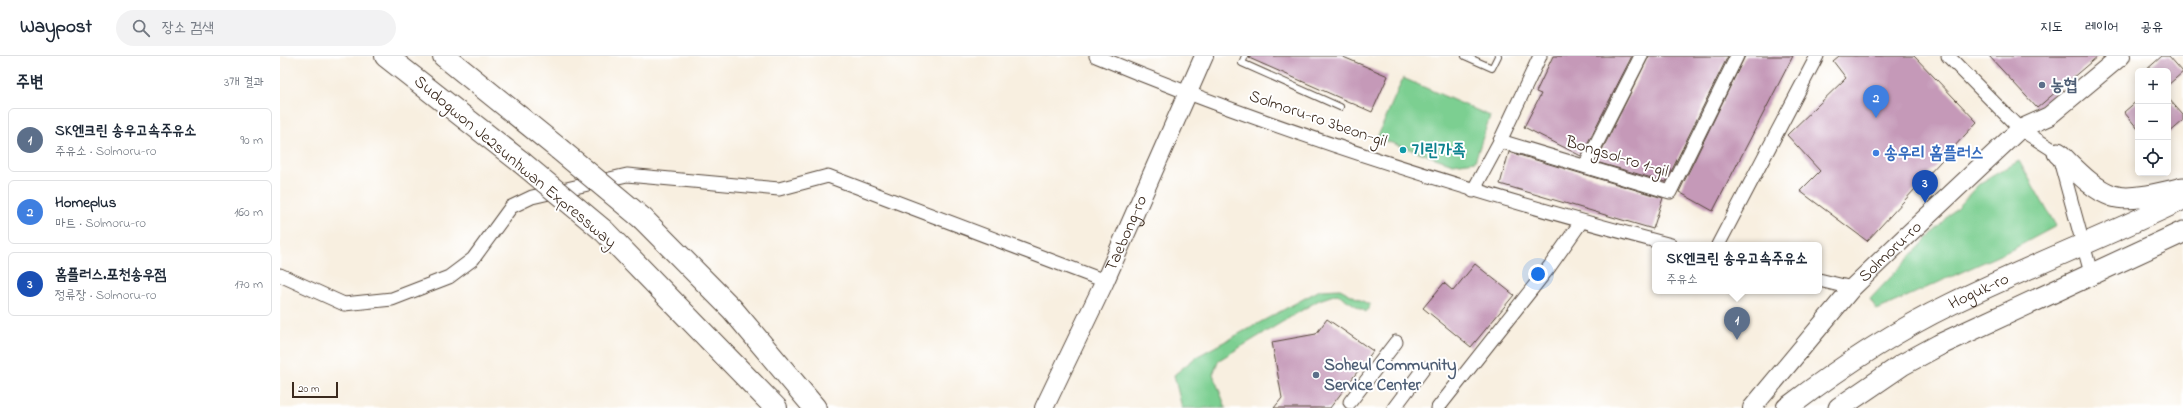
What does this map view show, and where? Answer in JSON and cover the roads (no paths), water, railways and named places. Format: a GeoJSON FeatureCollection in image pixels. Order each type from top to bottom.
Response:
{"type":"FeatureCollection","features":[{"type":"Feature","properties":{"kind":"highway","name":"Sudogwon Je2sunhwan Expressway"},"geometry":{"type":"LineString","coordinates":[[386,56],[521,162],[604,231],[776,408]]}},
{"type":"Feature","properties":{"kind":"highway","name":"Sudogwon Je2sunhwan Expressway"},"geometry":{"type":"LineString","coordinates":[[444,56],[643,218],[732,309],[815,408]]}},
{"type":"Feature","properties":{"kind":"main road","name":"Taebong-ro"},"geometry":{"type":"LineString","coordinates":[[1044,408],[1105,281],[1204,56]]}},
{"type":"Feature","properties":{"kind":"main road","name":"Solmoru-ro"},"geometry":{"type":"LineString","coordinates":[[1752,408],[1852,288],[2020,129],[2049,116],[2122,56]]}},
{"type":"Feature","properties":{"kind":"main road"},"geometry":{"type":"LineString","coordinates":[[2058,153],[2098,188],[2114,197],[2138,197],[2183,188]]}},
{"type":"Feature","properties":{"kind":"main road","name":"Hoguk-ro"},"geometry":{"type":"LineString","coordinates":[[1787,408],[1878,344],[1950,304],[2183,199]]}},
{"type":"Feature","properties":{"kind":"main road","name":"Hoguk-ro"},"geometry":{"type":"LineString","coordinates":[[1839,408],[1902,365],[2018,307],[2183,232]]}},
{"type":"Feature","properties":{"kind":"main road"},"geometry":{"type":"LineString","coordinates":[[2005,280],[2018,307]]}},
{"type":"Feature","properties":{"kind":"street","name":"Solmoru-ro 3beon-gil"},"geometry":{"type":"LineString","coordinates":[[1096,56],[1187,94],[1473,191],[1581,222],[1659,242]]}},
{"type":"Feature","properties":{"kind":"street"},"geometry":{"type":"LineString","coordinates":[[1473,191],[1500,141],[1540,56]]}},
{"type":"Feature","properties":{"kind":"street"},"geometry":{"type":"LineString","coordinates":[[1585,166],[1641,56]]}},
{"type":"Feature","properties":{"kind":"street","name":"Bongsol-ro 1-gil"},"geometry":{"type":"LineString","coordinates":[[1500,141],[1670,192],[1737,56]]}},
{"type":"Feature","properties":{"kind":"street"},"geometry":{"type":"LineString","coordinates":[[1720,242],[1817,56]]}},
{"type":"Feature","properties":{"kind":"street"},"geometry":{"type":"LineString","coordinates":[[1948,56],[2020,129],[2058,153],[2091,273]]}},
{"type":"Feature","properties":{"kind":"street"},"geometry":{"type":"LineString","coordinates":[[280,275],[344,304],[392,299],[449,277],[473,259],[511,207],[532,197],[627,175],[779,189],[828,176],[1105,281]]}},
{"type":"Feature","properties":{"kind":"street"},"geometry":{"type":"LineString","coordinates":[[1438,408],[1550,266],[1581,222]]}},
{"type":"Feature","properties":{"kind":"street"},"geometry":{"type":"LineString","coordinates":[[1822,281],[1852,288]]}},
{"type":"Feature","properties":{"kind":"street"},"geometry":{"type":"LineString","coordinates":[[1351,406],[1396,342]]}},
{"type":"Feature","properties":{"kind":"street"},"geometry":{"type":"LineString","coordinates":[[1394,408],[1424,368]]}},
{"type":"Feature","properties":{"kind":"lane"},"geometry":{"type":"LineString","coordinates":[[1245,56],[1242,63],[1340,107]]}},
{"type":"Feature","properties":{"kind":"lane"},"geometry":{"type":"LineString","coordinates":[[1465,56],[1492,68],[1498,56]]}},
{"type":"Feature","properties":{"kind":"place","name":"농협"},"geometry":{"type":"Point","coordinates":[2042,85]}},
{"type":"Feature","properties":{"kind":"place","name":"Homeplus"},"geometry":{"type":"Point","coordinates":[1876,118]}},
{"type":"Feature","properties":{"kind":"place","name":"기린가족"},"geometry":{"type":"Point","coordinates":[1403,150]}},
{"type":"Feature","properties":{"kind":"place","name":"송우리 홈플러스"},"geometry":{"type":"Point","coordinates":[1876,153]}},
{"type":"Feature","properties":{"kind":"place","name":"홈플러스.포천송우점"},"geometry":{"type":"Point","coordinates":[1925,203]}},
{"type":"Feature","properties":{"kind":"place","name":"SK엔크린 송우고속주유소"},"geometry":{"type":"Point","coordinates":[1737,340]}},
{"type":"Feature","properties":{"kind":"place","name":"Soheul Community Service Center"},"geometry":{"type":"Point","coordinates":[1316,375]}}]}
